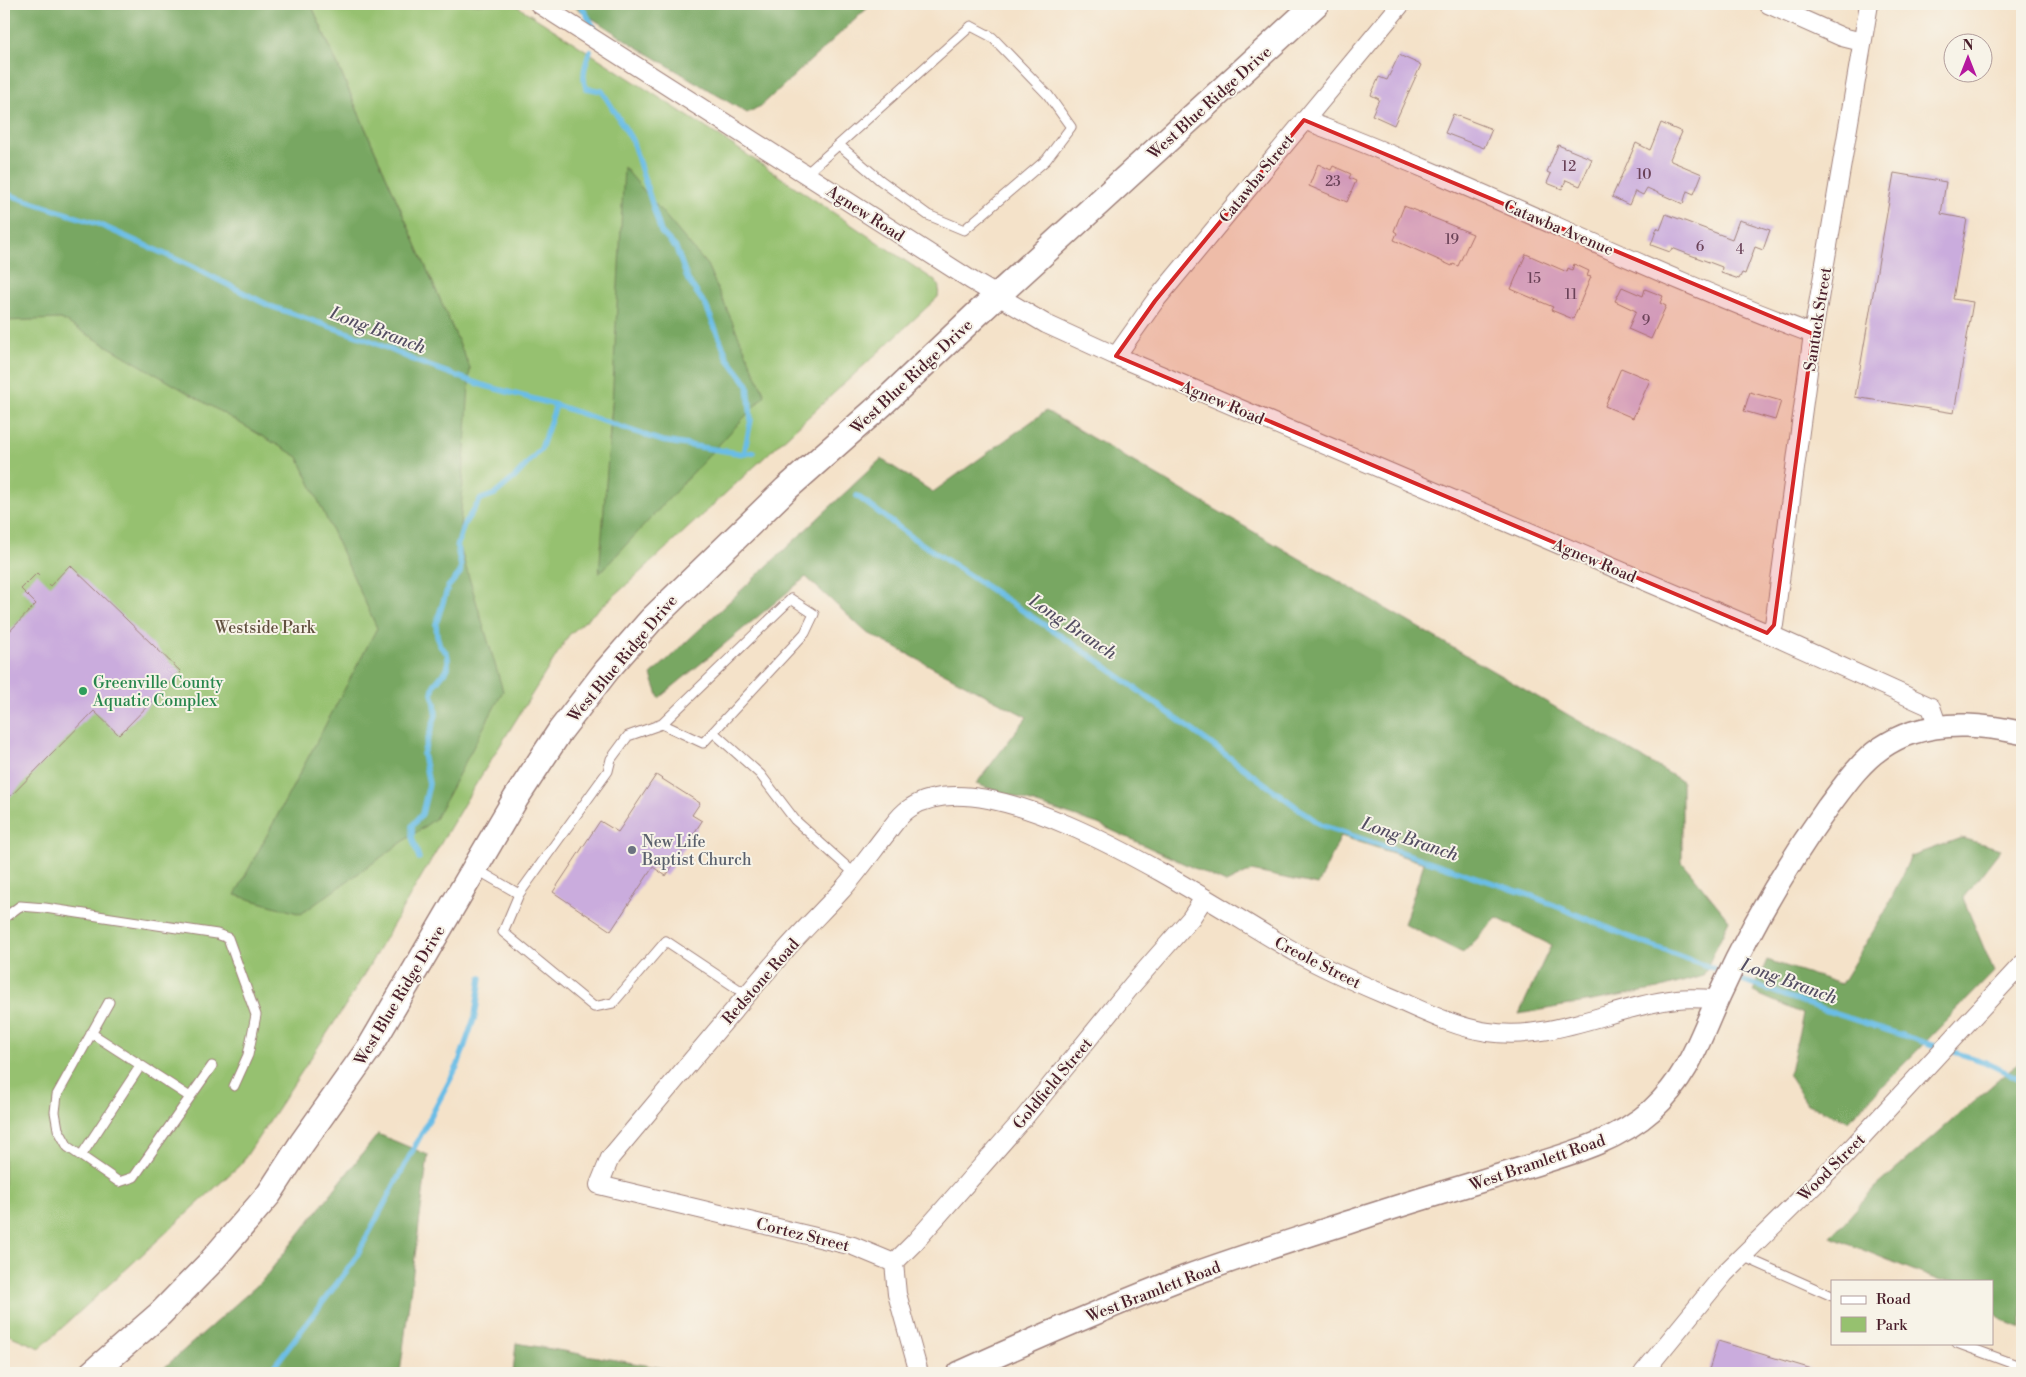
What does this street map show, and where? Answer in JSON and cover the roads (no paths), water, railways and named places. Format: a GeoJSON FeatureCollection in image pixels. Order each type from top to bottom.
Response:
{"type":"FeatureCollection","features":[{"type":"Feature","properties":{"kind":"main road","name":"West Blue Ridge Drive"},"geometry":{"type":"LineString","coordinates":[[92,1373],[160,1314],[209,1264],[269,1194],[302,1143],[370,1047],[516,798],[560,732],[607,670],[651,620],[786,489],[881,405],[997,296],[1316,4]]}},
{"type":"Feature","properties":{"kind":"street","name":"Agnew Road"},"geometry":{"type":"LineString","coordinates":[[539,4],[997,296],[1046,324],[1116,356],[1767,633],[1931,707],[1938,728]]}},
{"type":"Feature","properties":{"kind":"street","name":"Catawba Street"},"geometry":{"type":"LineString","coordinates":[[1116,356],[1155,301],[1401,4]]}},
{"type":"Feature","properties":{"kind":"street"},"geometry":{"type":"LineString","coordinates":[[1768,4],[1842,37],[1862,42]]}},
{"type":"Feature","properties":{"kind":"street","name":"Santuck Street"},"geometry":{"type":"LineString","coordinates":[[1767,633],[1774,624],[1814,334],[1869,4]]}},
{"type":"Feature","properties":{"kind":"street","name":"Catawba Avenue"},"geometry":{"type":"LineString","coordinates":[[1304,120],[1363,142],[1623,255],[1814,334]]}},
{"type":"Feature","properties":{"kind":"street","name":"West Bramlett Road"},"geometry":{"type":"LineString","coordinates":[[959,1373],[1071,1322],[1189,1276],[1372,1215],[1575,1152],[1610,1138],[1648,1113],[1674,1086],[1695,1053],[1720,993],[1785,871],[1841,790],[1857,771],[1880,749],[1909,734],[1967,725],[2022,733]]}},
{"type":"Feature","properties":{"kind":"street","name":"Redstone Road"},"geometry":{"type":"LineString","coordinates":[[599,1185],[610,1158],[747,995],[855,874],[904,812],[927,799],[940,796]]}},
{"type":"Feature","properties":{"kind":"street","name":"Creole Street"},"geometry":{"type":"LineString","coordinates":[[940,796],[966,796],[994,800],[1075,827],[1118,848],[1297,954],[1338,975],[1426,1012],[1486,1032],[1527,1034],[1679,998],[1720,993]]}},
{"type":"Feature","properties":{"kind":"street","name":"Goldfield Street"},"geometry":{"type":"LineString","coordinates":[[894,1263],[914,1243],[1024,1118],[1190,918],[1204,898]]}},
{"type":"Feature","properties":{"kind":"street","name":"Wood Street"},"geometry":{"type":"LineString","coordinates":[[1643,1373],[1725,1273],[1844,1155],[2022,964]]}},
{"type":"Feature","properties":{"kind":"street","name":"Cortez Street"},"geometry":{"type":"LineString","coordinates":[[599,1185],[853,1246],[894,1263]]}},
{"type":"Feature","properties":{"kind":"street"},"geometry":{"type":"LineString","coordinates":[[894,1263],[897,1294],[919,1373]]}},
{"type":"Feature","properties":{"kind":"lane"},"geometry":{"type":"LineString","coordinates":[[806,174],[970,26],[992,37],[1048,95],[1071,127],[1046,160],[964,230],[928,216],[880,180],[839,145]]}},
{"type":"Feature","properties":{"kind":"lane"},"geometry":{"type":"LineString","coordinates":[[662,724],[703,743],[806,633],[814,614],[791,599],[662,724],[628,736],[611,759],[608,771],[519,894],[503,932],[594,1007],[613,1003],[666,941],[747,995]]}},
{"type":"Feature","properties":{"kind":"lane"},"geometry":{"type":"LineString","coordinates":[[713,732],[760,774],[795,820],[855,874]]}},
{"type":"Feature","properties":{"kind":"lane"},"geometry":{"type":"LineString","coordinates":[[475,868],[519,894]]}},
{"type":"Feature","properties":{"kind":"lane"},"geometry":{"type":"LineString","coordinates":[[4,918],[20,906],[45,908],[217,934],[228,938],[256,1015],[248,1055],[234,1086]]}},
{"type":"Feature","properties":{"kind":"lane"},"geometry":{"type":"LineString","coordinates":[[109,1002],[57,1094],[55,1112],[58,1129],[68,1147],[119,1182],[134,1177],[212,1066]]}},
{"type":"Feature","properties":{"kind":"lane"},"geometry":{"type":"LineString","coordinates":[[91,1033],[190,1097]]}},
{"type":"Feature","properties":{"kind":"lane"},"geometry":{"type":"LineString","coordinates":[[81,1156],[141,1066]]}},
{"type":"Feature","properties":{"kind":"lane"},"geometry":{"type":"LineString","coordinates":[[1742,1256],[1831,1296]]}},
{"type":"Feature","properties":{"kind":"lane"},"geometry":{"type":"LineString","coordinates":[[1960,1344],[2022,1367]]}},
{"type":"Feature","properties":{"kind":"waterway"},"geometry":{"type":"LineString","coordinates":[[580,4],[598,34]]}},
{"type":"Feature","properties":{"kind":"waterway"},"geometry":{"type":"LineString","coordinates":[[590,51],[584,74],[586,88],[602,91],[632,140],[661,232],[676,248],[688,280],[706,306],[728,359],[748,385],[751,420],[744,454]]}},
{"type":"Feature","properties":{"kind":"waterway","name":"Long Branch"},"geometry":{"type":"LineString","coordinates":[[4,193],[98,224],[191,266],[270,306],[369,340],[418,362],[482,385],[556,405],[662,441],[744,454],[754,452]]}},
{"type":"Feature","properties":{"kind":"waterway"},"geometry":{"type":"LineString","coordinates":[[419,858],[412,837],[412,826],[422,814],[429,784],[423,754],[436,715],[432,694],[434,685],[448,668],[447,653],[440,646],[436,624],[448,587],[460,573],[461,566],[457,547],[464,524],[481,499],[495,494],[515,477],[541,449],[556,405]]}},
{"type":"Feature","properties":{"kind":"waterway","name":"Long Branch"},"geometry":{"type":"LineString","coordinates":[[857,496],[913,538],[1097,660],[1321,825],[1532,896],[1644,943],[1726,973]]}},
{"type":"Feature","properties":{"kind":"waterway","name":"Long Branch"},"geometry":{"type":"LineString","coordinates":[[1734,977],[1824,1010],[1985,1062],[2022,1080]]}},
{"type":"Feature","properties":{"kind":"waterway"},"geometry":{"type":"LineString","coordinates":[[269,1373],[354,1261],[458,1065],[475,1016],[481,978]]}},
{"type":"Feature","properties":{"kind":"place","name":"Greenville County Aquatic Complex"},"geometry":{"type":"Point","coordinates":[83,691]}},
{"type":"Feature","properties":{"kind":"place","name":"New Life Baptist Church"},"geometry":{"type":"Point","coordinates":[632,850]}},
{"type":"Feature","properties":{"kind":"park label","name":"Westside Park"},"geometry":{"type":"Point","coordinates":[265,627]}}]}
